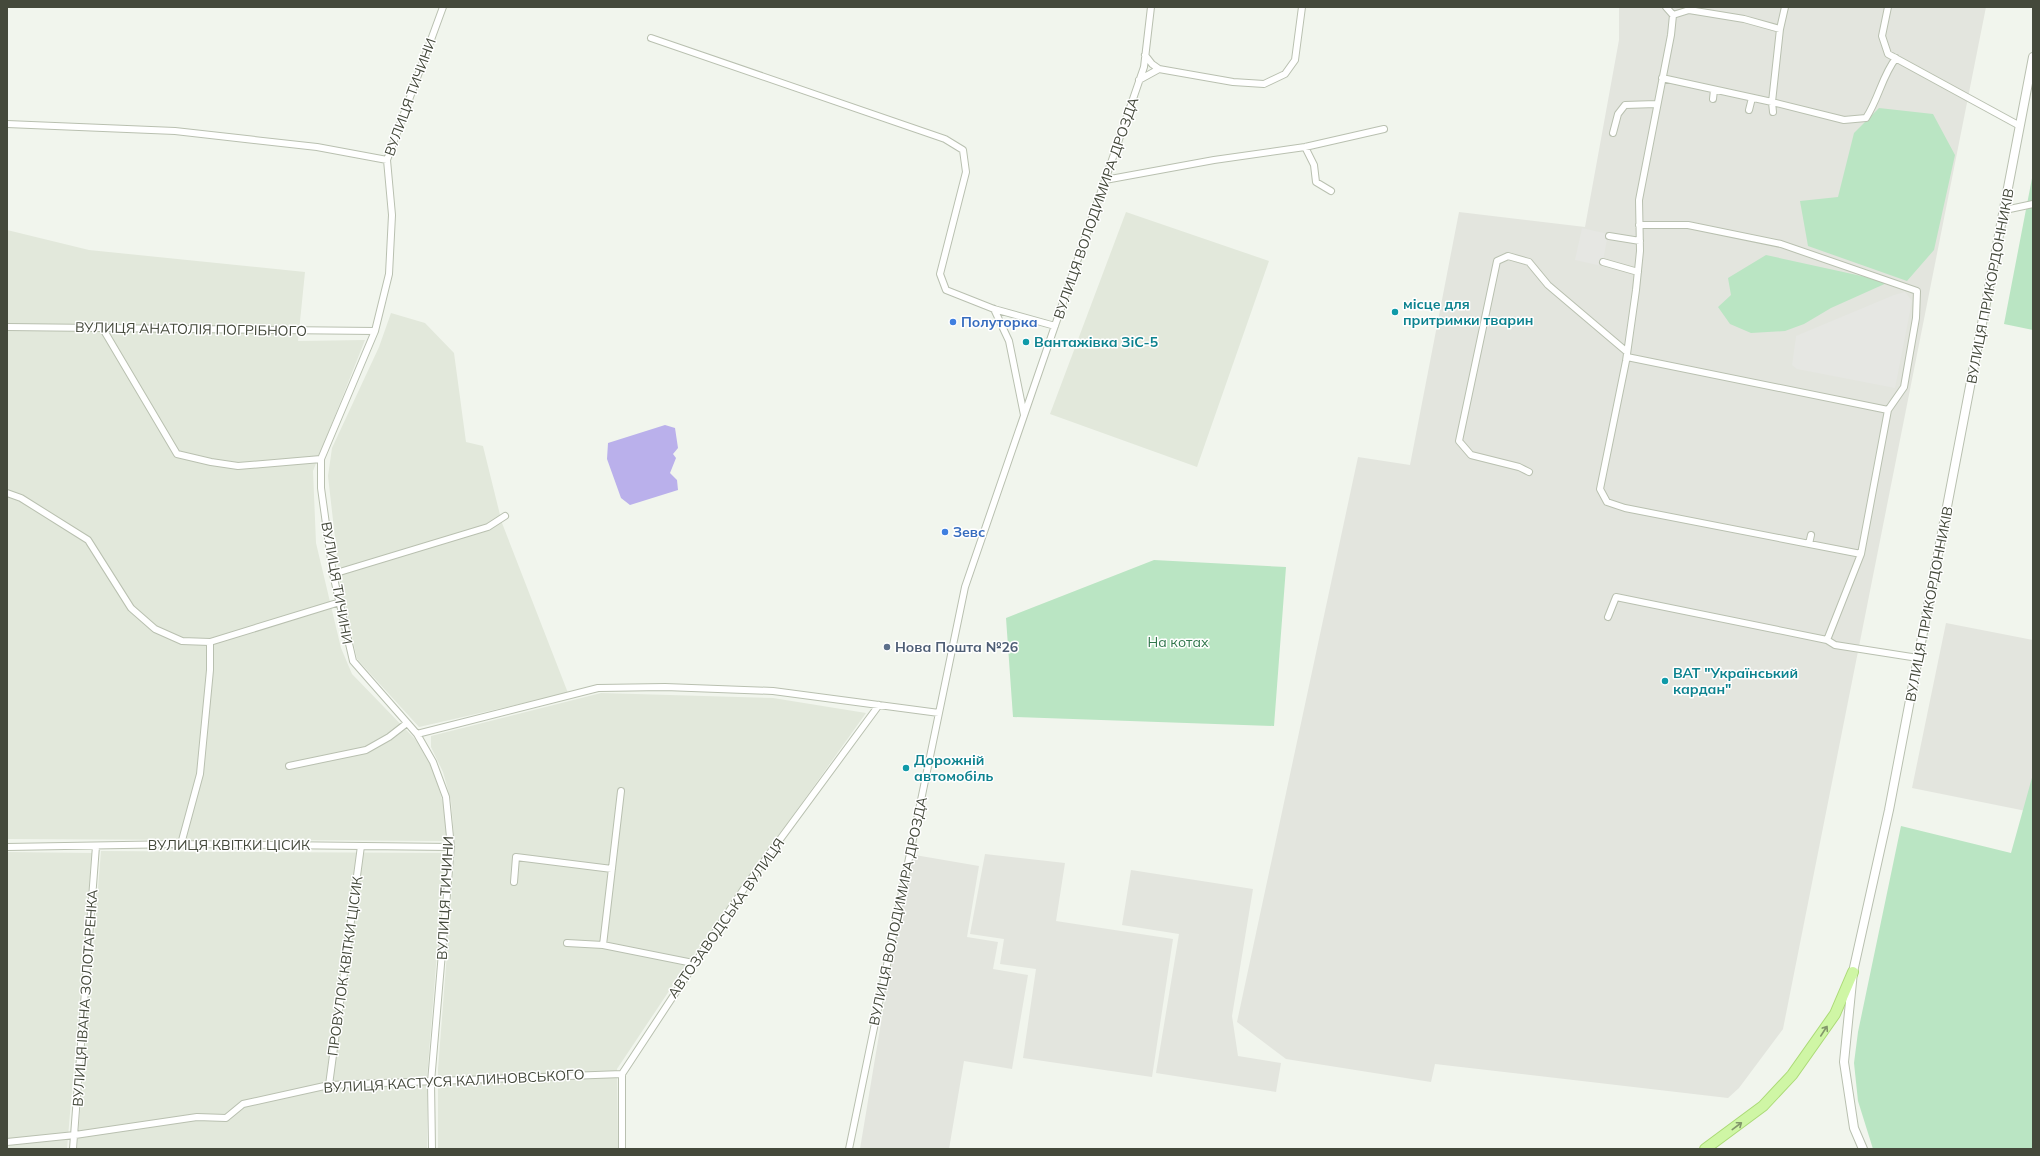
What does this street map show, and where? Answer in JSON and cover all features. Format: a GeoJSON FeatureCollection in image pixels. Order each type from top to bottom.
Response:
{"type":"FeatureCollection","features":[{"type":"Feature","properties":{"kind":"main road"},"geometry":{"type":"LineString","coordinates":[[1705,1149],[1763,1106],[1792,1075],[1834,1014],[1853,972]]}},
{"type":"Feature","properties":{"kind":"street","name":"ВУЛИЦЯ ТИЧИНИ"},"geometry":{"type":"LineString","coordinates":[[432,1149],[432,1082],[450,847],[446,797],[433,762],[417,734],[352,662],[333,574],[321,488],[321,459],[375,331],[389,274],[392,215],[387,160],[443,7]]}},
{"type":"Feature","properties":{"kind":"street","name":"ВУЛИЦЯ ВОЛОДИМИРА ДРОЗДА"},"geometry":{"type":"LineString","coordinates":[[849,1149],[965,587],[1139,80],[1145,55],[1152,7]]}},
{"type":"Feature","properties":{"kind":"street"},"geometry":{"type":"LineString","coordinates":[[1145,55],[1152,64],[1159,69],[1233,82],[1264,84],[1285,74],[1295,60],[1302,7]]}},
{"type":"Feature","properties":{"kind":"street"},"geometry":{"type":"LineString","coordinates":[[1666,7],[1673,15],[1671,35],[1656,104],[1639,200],[1640,241],[1638,272],[1627,354],[1600,489],[1607,502],[1625,508],[1861,554]]}},
{"type":"Feature","properties":{"kind":"street"},"geometry":{"type":"LineString","coordinates":[[1773,112],[1772,102],[1780,29],[1785,7]]}},
{"type":"Feature","properties":{"kind":"street"},"geometry":{"type":"LineString","coordinates":[[1888,7],[1882,36],[1888,54],[2020,126]]}},
{"type":"Feature","properties":{"kind":"street"},"geometry":{"type":"LineString","coordinates":[[1673,15],[1689,10],[1744,19],[1780,29]]}},
{"type":"Feature","properties":{"kind":"street"},"geometry":{"type":"LineString","coordinates":[[651,38],[945,139],[963,150],[966,172],[940,274],[946,290],[994,309],[1055,326]]}},
{"type":"Feature","properties":{"kind":"street","name":"ВУЛИЦЯ ПРИКОРДОННИКІВ"},"geometry":{"type":"LineString","coordinates":[[1863,1149],[1854,1128],[1844,1062],[1853,972],[1889,810],[2005,210],[2033,57]]}},
{"type":"Feature","properties":{"kind":"street"},"geometry":{"type":"LineString","coordinates":[[1662,78],[1772,102],[1844,120],[1866,118],[1875,104],[1884,77],[1896,58]]}},
{"type":"Feature","properties":{"kind":"street","name":"ВУЛИЦЯ ВОЛОДИМИРА ДРОЗДА"},"geometry":{"type":"LineString","coordinates":[[1139,80],[1159,69]]}},
{"type":"Feature","properties":{"kind":"street"},"geometry":{"type":"LineString","coordinates":[[1692,92],[1694,85]]}},
{"type":"Feature","properties":{"kind":"street"},"geometry":{"type":"LineString","coordinates":[[1713,99],[1714,90]]}},
{"type":"Feature","properties":{"kind":"street"},"geometry":{"type":"LineString","coordinates":[[1749,110],[1752,98]]}},
{"type":"Feature","properties":{"kind":"street"},"geometry":{"type":"LineString","coordinates":[[1613,133],[1618,114],[1625,105],[1656,104]]}},
{"type":"Feature","properties":{"kind":"street"},"geometry":{"type":"LineString","coordinates":[[7,124],[175,131],[317,147],[387,160]]}},
{"type":"Feature","properties":{"kind":"street"},"geometry":{"type":"LineString","coordinates":[[1105,180],[1214,160],[1305,148],[1384,129]]}},
{"type":"Feature","properties":{"kind":"street"},"geometry":{"type":"LineString","coordinates":[[1305,148],[1314,165],[1316,182],[1331,191]]}},
{"type":"Feature","properties":{"kind":"street"},"geometry":{"type":"LineString","coordinates":[[2005,210],[2033,204]]}},
{"type":"Feature","properties":{"kind":"street"},"geometry":{"type":"LineString","coordinates":[[1639,225],[1688,225],[1781,244],[1917,291],[1916,318],[1904,387],[1888,410],[1861,554],[1827,640]]}},
{"type":"Feature","properties":{"kind":"street"},"geometry":{"type":"LineString","coordinates":[[1608,236],[1640,241]]}},
{"type":"Feature","properties":{"kind":"street"},"geometry":{"type":"LineString","coordinates":[[1529,472],[1519,467],[1471,455],[1459,441],[1497,261],[1508,256],[1529,262],[1548,285],[1627,354],[1888,410]]}},
{"type":"Feature","properties":{"kind":"street"},"geometry":{"type":"LineString","coordinates":[[1603,262],[1638,272]]}},
{"type":"Feature","properties":{"kind":"street"},"geometry":{"type":"LineString","coordinates":[[994,309],[1009,341],[1024,415]]}},
{"type":"Feature","properties":{"kind":"street","name":"ВУЛИЦЯ АНАТОЛІЯ ПОГРІБНОГО"},"geometry":{"type":"LineString","coordinates":[[7,327],[375,331]]}},
{"type":"Feature","properties":{"kind":"street"},"geometry":{"type":"LineString","coordinates":[[103,329],[177,454],[211,462],[238,466],[321,459]]}},
{"type":"Feature","properties":{"kind":"street"},"geometry":{"type":"LineString","coordinates":[[7,492],[34,505],[88,540],[132,608],[155,629],[182,640],[210,642],[340,602]]}},
{"type":"Feature","properties":{"kind":"street"},"geometry":{"type":"LineString","coordinates":[[333,574],[488,527],[505,516]]}},
{"type":"Feature","properties":{"kind":"street"},"geometry":{"type":"LineString","coordinates":[[1809,544],[1811,535]]}},
{"type":"Feature","properties":{"kind":"street"},"geometry":{"type":"LineString","coordinates":[[1608,617],[1616,597],[1827,640],[1835,645],[1918,658]]}},
{"type":"Feature","properties":{"kind":"street"},"geometry":{"type":"LineString","coordinates":[[181,844],[200,774],[210,670],[210,642]]}},
{"type":"Feature","properties":{"kind":"street"},"geometry":{"type":"LineString","coordinates":[[417,734],[598,688],[665,687],[773,691],[939,713]]}},
{"type":"Feature","properties":{"kind":"street","name":"АВТОЗАВОДСЬКА ВУЛИЦЯ"},"geometry":{"type":"LineString","coordinates":[[622,1074],[693,963],[745,887],[879,705]]}},
{"type":"Feature","properties":{"kind":"street"},"geometry":{"type":"LineString","coordinates":[[289,766],[366,750],[389,737],[407,723]]}},
{"type":"Feature","properties":{"kind":"street"},"geometry":{"type":"LineString","coordinates":[[603,945],[620,791]]}},
{"type":"Feature","properties":{"kind":"street","name":"ВУЛИЦЯ КВІТКИ ЦІСИК"},"geometry":{"type":"LineString","coordinates":[[7,847],[181,844],[450,847]]}},
{"type":"Feature","properties":{"kind":"street","name":"ВУЛИЦЯ ІВАНА ЗОЛОТАРЕНКА"},"geometry":{"type":"LineString","coordinates":[[73,1149],[96,846]]}},
{"type":"Feature","properties":{"kind":"street","name":"ПРОВУЛОК КВІТКИ ЦІСИК"},"geometry":{"type":"LineString","coordinates":[[329,1085],[361,846]]}},
{"type":"Feature","properties":{"kind":"street"},"geometry":{"type":"LineString","coordinates":[[514,882],[516,857],[612,869]]}},
{"type":"Feature","properties":{"kind":"street"},"geometry":{"type":"LineString","coordinates":[[567,943],[603,945],[693,963]]}},
{"type":"Feature","properties":{"kind":"street"},"geometry":{"type":"LineString","coordinates":[[622,1074],[622,1149]]}},
{"type":"Feature","properties":{"kind":"street","name":"ВУЛИЦЯ КАСТУСЯ КАЛИНОВСЬКОГО"},"geometry":{"type":"LineString","coordinates":[[7,1142],[75,1135],[197,1117],[226,1118],[243,1104],[329,1085],[622,1074]]}},
{"type":"Feature","properties":{"kind":"shaded area"},"geometry":{"type":"Polygon","coordinates":[[[1619,7],[1986,7],[1783,1029],[1739,1088],[1728,1098],[1435,1064],[1431,1082],[1286,1059],[1237,1022],[1358,457],[1410,465],[1459,212],[1585,227],[1619,40],[1619,7]]]}},
{"type":"Feature","properties":{"kind":"shaded area"},"geometry":{"type":"Polygon","coordinates":[[[1126,212],[1269,261],[1197,467],[1050,414],[1126,212]]]}},
{"type":"Feature","properties":{"kind":"shaded area"},"geometry":{"type":"Polygon","coordinates":[[[1582,228],[1608,234],[1602,266],[1575,260],[1582,228]]]}},
{"type":"Feature","properties":{"kind":"shaded area"},"geometry":{"type":"Polygon","coordinates":[[[7,230],[89,250],[305,272],[298,341],[365,340],[313,471],[316,543],[341,648],[352,674],[415,739],[433,768],[443,803],[447,841],[7,839],[7,230]]]}},
{"type":"Feature","properties":{"kind":"shaded area"},"geometry":{"type":"Polygon","coordinates":[[[1905,292],[1912,301],[1895,388],[1797,369],[1792,365],[1796,336],[1894,295],[1905,292]]]}},
{"type":"Feature","properties":{"kind":"shaded area"},"geometry":{"type":"Polygon","coordinates":[[[391,313],[425,323],[454,353],[466,442],[483,446],[502,523],[568,693],[419,727],[357,659],[340,582],[328,476],[332,448],[379,347],[391,313]]]}},
{"type":"Feature","properties":{"kind":"shaded area"},"geometry":{"type":"Polygon","coordinates":[[[665,425],[675,428],[678,448],[673,454],[676,458],[670,473],[677,480],[678,490],[630,505],[621,498],[607,459],[608,443],[665,425]]]}},
{"type":"Feature","properties":{"kind":"shaded area"},"geometry":{"type":"Polygon","coordinates":[[[1946,623],[2033,640],[2033,775],[2026,811],[1912,788],[1946,623]]]}},
{"type":"Feature","properties":{"kind":"shaded area"},"geometry":{"type":"Polygon","coordinates":[[[601,693],[773,698],[866,713],[685,967],[617,1069],[618,1149],[438,1149],[438,1069],[455,850],[451,801],[443,772],[431,747],[431,736],[601,693]]]}},
{"type":"Feature","properties":{"kind":"shaded area"},"geometry":{"type":"Polygon","coordinates":[[[101,851],[445,853],[427,1078],[427,1149],[77,1149],[101,851]]]}},
{"type":"Feature","properties":{"kind":"shaded area"},"geometry":{"type":"Polygon","coordinates":[[[7,852],[92,853],[67,1149],[7,1149],[7,852]]]}},
{"type":"Feature","properties":{"kind":"shaded area"},"geometry":{"type":"Polygon","coordinates":[[[909,854],[979,866],[967,937],[998,942],[993,969],[1028,975],[1012,1069],[964,1061],[949,1149],[860,1149],[909,854]]]}},
{"type":"Feature","properties":{"kind":"shaded area"},"geometry":{"type":"Polygon","coordinates":[[[985,854],[1065,863],[1056,921],[1173,939],[1152,1077],[1023,1058],[1036,969],[1000,964],[1004,939],[970,934],[985,854]]]}},
{"type":"Feature","properties":{"kind":"shaded area"},"geometry":{"type":"Polygon","coordinates":[[[1131,870],[1253,889],[1232,1016],[1238,1056],[1281,1063],[1276,1092],[1156,1073],[1179,934],[1122,925],[1131,870]]]}},
{"type":"Feature","properties":{"kind":"green space"},"geometry":{"type":"Polygon","coordinates":[[[1879,108],[1933,114],[1955,155],[1934,250],[1907,281],[1808,246],[1800,201],[1838,197],[1854,133],[1879,108]]]}},
{"type":"Feature","properties":{"kind":"green space"},"geometry":{"type":"Polygon","coordinates":[[[2033,173],[2033,330],[2004,324],[2033,173]]]}},
{"type":"Feature","properties":{"kind":"green space"},"geometry":{"type":"Polygon","coordinates":[[[1766,255],[1889,282],[1831,308],[1804,324],[1785,331],[1751,333],[1730,324],[1718,307],[1731,295],[1728,278],[1766,255]]]}},
{"type":"Feature","properties":{"kind":"green space","name":"На котах"},"geometry":{"type":"Polygon","coordinates":[[[1154,560],[1286,567],[1274,726],[1013,717],[1006,618],[1154,560]]]}},
{"type":"Feature","properties":{"kind":"green space"},"geometry":{"type":"Polygon","coordinates":[[[2033,774],[2033,1149],[1873,1149],[1858,1101],[1854,1063],[1858,1032],[1901,826],[2011,853],[2033,774]]]}},
{"type":"Feature","properties":{"kind":"place","name":"місце для притримки тварин"},"geometry":{"type":"Point","coordinates":[1395,312]}},
{"type":"Feature","properties":{"kind":"place","name":"Полуторка"},"geometry":{"type":"Point","coordinates":[953,322]}},
{"type":"Feature","properties":{"kind":"place","name":"Вантажівка ЗіС-5"},"geometry":{"type":"Point","coordinates":[1026,342]}},
{"type":"Feature","properties":{"kind":"place","name":"Зевс"},"geometry":{"type":"Point","coordinates":[945,532]}},
{"type":"Feature","properties":{"kind":"place","name":"Нова Пошта №26"},"geometry":{"type":"Point","coordinates":[887,647]}},
{"type":"Feature","properties":{"kind":"place","name":"ВАТ \"Український кардан\""},"geometry":{"type":"Point","coordinates":[1665,681]}},
{"type":"Feature","properties":{"kind":"place","name":"Дорожній автомобіль"},"geometry":{"type":"Point","coordinates":[906,768]}}]}
